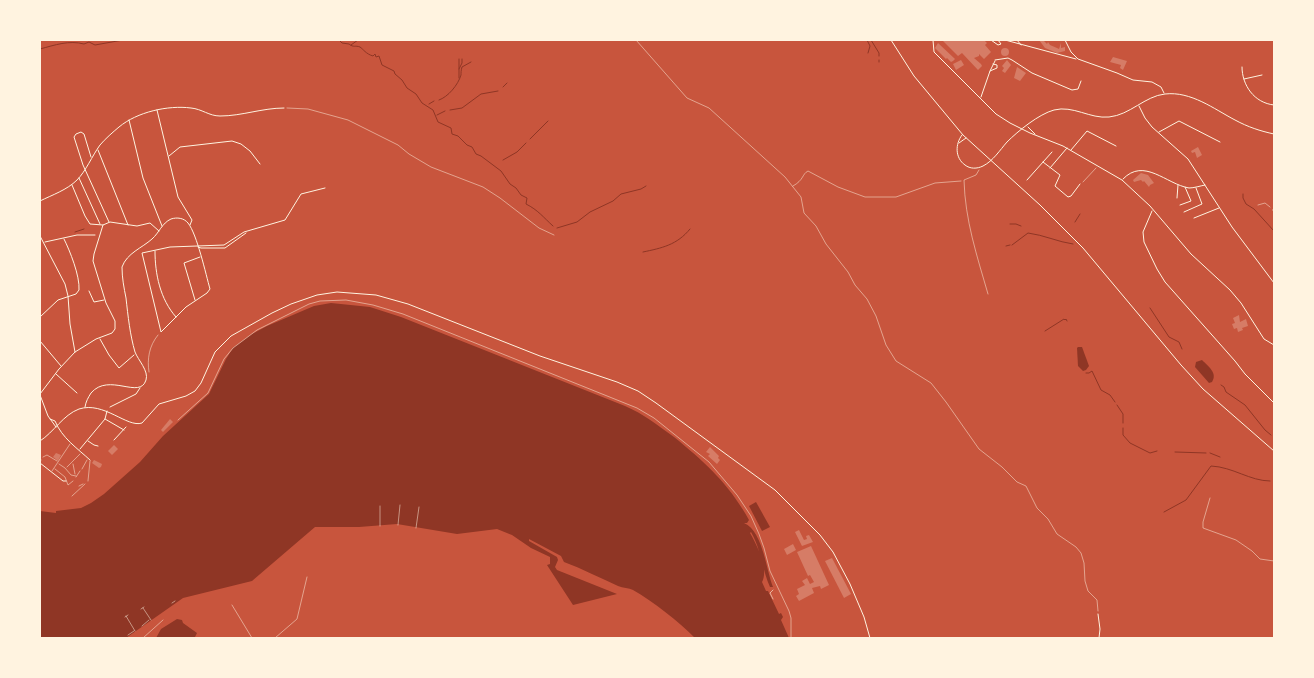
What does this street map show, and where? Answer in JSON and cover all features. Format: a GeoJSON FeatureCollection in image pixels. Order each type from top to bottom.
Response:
{"type":"FeatureCollection","features":[{"type":"Feature","properties":{"kind":"street"},"geometry":{"type":"LineString","coordinates":[[891,40],[914,76],[963,135],[1083,248],[1203,389],[1274,451]]}},
{"type":"Feature","properties":{"kind":"street"},"geometry":{"type":"LineString","coordinates":[[933,40],[934,52],[996,114],[1010,123],[1071,150],[1122,180],[1153,210],[1191,254],[1230,290],[1241,303],[1264,339],[1274,345]]}},
{"type":"Feature","properties":{"kind":"street"},"geometry":{"type":"LineString","coordinates":[[991,40],[998,46],[1001,44],[998,40]]}},
{"type":"Feature","properties":{"kind":"street"},"geometry":{"type":"LineString","coordinates":[[1005,40],[1022,46],[1078,59],[1117,72],[1133,80],[1152,82],[1162,87],[1164,94]]}},
{"type":"Feature","properties":{"kind":"street"},"geometry":{"type":"LineString","coordinates":[[1017,40],[1022,46]]}},
{"type":"Feature","properties":{"kind":"street"},"geometry":{"type":"LineString","coordinates":[[1065,40],[1071,52],[1078,59]]}},
{"type":"Feature","properties":{"kind":"street"},"geometry":{"type":"LineString","coordinates":[[995,60],[1008,58],[1032,73],[1072,90],[1078,89],[1081,82]]}},
{"type":"Feature","properties":{"kind":"street"},"geometry":{"type":"LineString","coordinates":[[980,97],[995,60]]}},
{"type":"Feature","properties":{"kind":"street"},"geometry":{"type":"LineString","coordinates":[[995,60],[999,62]]}},
{"type":"Feature","properties":{"kind":"street"},"geometry":{"type":"LineString","coordinates":[[991,71],[996,70],[998,67],[993,64]]}},
{"type":"Feature","properties":{"kind":"street"},"geometry":{"type":"LineString","coordinates":[[1242,67],[1244,80],[1254,97],[1267,104],[1274,105]]}},
{"type":"Feature","properties":{"kind":"street"},"geometry":{"type":"LineString","coordinates":[[1244,80],[1262,75]]}},
{"type":"Feature","properties":{"kind":"street"},"geometry":{"type":"LineString","coordinates":[[963,135],[958,143],[957,152],[961,162],[970,168],[979,168],[986,164],[1023,129],[1041,116],[1061,109],[1072,109],[1101,117],[1110,117],[1122,113],[1153,96],[1172,93],[1189,96],[1258,131],[1274,134]]}},
{"type":"Feature","properties":{"kind":"street"},"geometry":{"type":"LineString","coordinates":[[1138,104],[1144,118],[1188,159],[1230,226],[1274,283]]}},
{"type":"Feature","properties":{"kind":"street"},"geometry":{"type":"LineString","coordinates":[[40,200],[72,184],[79,178],[98,149],[128,120],[156,109],[190,108],[211,115],[221,116],[284,108]]}},
{"type":"Feature","properties":{"kind":"street"},"geometry":{"type":"LineString","coordinates":[[156,109],[178,197],[192,220],[190,225]]}},
{"type":"Feature","properties":{"kind":"street"},"geometry":{"type":"LineString","coordinates":[[128,120],[143,178],[162,226]]}},
{"type":"Feature","properties":{"kind":"street"},"geometry":{"type":"LineString","coordinates":[[1158,133],[1179,121],[1220,142]]}},
{"type":"Feature","properties":{"kind":"street"},"geometry":{"type":"LineString","coordinates":[[1027,126],[1035,134]]}},
{"type":"Feature","properties":{"kind":"street"},"geometry":{"type":"LineString","coordinates":[[1071,150],[1087,131],[1116,146]]}},
{"type":"Feature","properties":{"kind":"street"},"geometry":{"type":"LineString","coordinates":[[92,158],[84,134],[82,132],[74,135],[85,168],[109,222]]}},
{"type":"Feature","properties":{"kind":"street"},"geometry":{"type":"LineString","coordinates":[[958,143],[967,138]]}},
{"type":"Feature","properties":{"kind":"street"},"geometry":{"type":"LineString","coordinates":[[168,157],[180,147],[232,141],[246,148],[260,164]]}},
{"type":"Feature","properties":{"kind":"street"},"geometry":{"type":"LineString","coordinates":[[1050,168],[1067,148]]}},
{"type":"Feature","properties":{"kind":"street"},"geometry":{"type":"LineString","coordinates":[[98,149],[128,225]]}},
{"type":"Feature","properties":{"kind":"street"},"geometry":{"type":"LineString","coordinates":[[1027,180],[1052,152]]}},
{"type":"Feature","properties":{"kind":"street"},"geometry":{"type":"LineString","coordinates":[[1043,162],[1060,175],[1055,186],[1068,197],[1071,196],[1080,184]]}},
{"type":"Feature","properties":{"kind":"street"},"geometry":{"type":"LineString","coordinates":[[979,168],[976,175],[964,180],[972,242],[988,294]]}},
{"type":"Feature","properties":{"kind":"street"},"geometry":{"type":"LineString","coordinates":[[1122,180],[1128,173],[1138,170],[1155,174],[1185,186],[1196,187],[1205,185]]}},
{"type":"Feature","properties":{"kind":"street"},"geometry":{"type":"LineString","coordinates":[[79,178],[102,225],[93,256],[105,300],[115,322],[115,329],[75,352],[40,394],[41,401],[50,419],[55,421],[56,427],[61,434],[89,459]]}},
{"type":"Feature","properties":{"kind":"street"},"geometry":{"type":"LineString","coordinates":[[72,184],[88,222],[92,225],[102,225],[109,222],[138,226],[152,223],[159,231]]}},
{"type":"Feature","properties":{"kind":"street"},"geometry":{"type":"LineString","coordinates":[[1177,198],[1178,184]]}},
{"type":"Feature","properties":{"kind":"street"},"geometry":{"type":"LineString","coordinates":[[1180,205],[1190,201],[1185,186]]}},
{"type":"Feature","properties":{"kind":"street"},"geometry":{"type":"LineString","coordinates":[[1184,212],[1202,204],[1196,187]]}},
{"type":"Feature","properties":{"kind":"street"},"geometry":{"type":"LineString","coordinates":[[161,332],[142,255],[145,252],[176,247],[226,245],[247,231],[285,220],[301,194],[325,188]]}},
{"type":"Feature","properties":{"kind":"street"},"geometry":{"type":"LineString","coordinates":[[1194,218],[1219,208]]}},
{"type":"Feature","properties":{"kind":"street"},"geometry":{"type":"LineString","coordinates":[[1153,210],[1143,232],[1144,242],[1163,280],[1245,374],[1274,403]]}},
{"type":"Feature","properties":{"kind":"street"},"geometry":{"type":"LineString","coordinates":[[110,407],[138,393],[146,380],[136,354],[128,316],[122,267],[128,256],[154,237],[169,220],[176,218],[184,220],[190,225],[210,289],[186,307],[161,332]]}},
{"type":"Feature","properties":{"kind":"street"},"geometry":{"type":"LineString","coordinates":[[44,242],[77,235],[95,235]]}},
{"type":"Feature","properties":{"kind":"street"},"geometry":{"type":"LineString","coordinates":[[40,236],[65,284],[75,352]]}},
{"type":"Feature","properties":{"kind":"street"},"geometry":{"type":"LineString","coordinates":[[40,317],[56,301],[77,292],[79,286],[64,239]]}},
{"type":"Feature","properties":{"kind":"street"},"geometry":{"type":"LineString","coordinates":[[155,250],[155,266],[163,296],[176,317]]}},
{"type":"Feature","properties":{"kind":"street"},"geometry":{"type":"LineString","coordinates":[[195,301],[184,263],[200,257]]}},
{"type":"Feature","properties":{"kind":"street"},"geometry":{"type":"LineString","coordinates":[[89,292],[94,302],[105,300]]}},
{"type":"Feature","properties":{"kind":"street"},"geometry":{"type":"LineString","coordinates":[[40,441],[71,413],[85,408],[107,411],[134,424],[140,424],[159,404],[195,392],[215,352],[226,340],[237,333],[272,313],[310,297],[337,292],[366,293],[408,304],[532,353],[617,382],[638,391],[656,403],[766,483],[788,502],[820,535],[833,552],[850,584],[864,617],[870,638]]}},
{"type":"Feature","properties":{"kind":"street"},"geometry":{"type":"LineString","coordinates":[[99,338],[109,356],[119,368],[136,354]]}},
{"type":"Feature","properties":{"kind":"street"},"geometry":{"type":"LineString","coordinates":[[40,341],[62,366]]}},
{"type":"Feature","properties":{"kind":"street"},"geometry":{"type":"LineString","coordinates":[[56,373],[77,393]]}},
{"type":"Feature","properties":{"kind":"street"},"geometry":{"type":"LineString","coordinates":[[85,408],[88,398],[95,389],[102,385],[113,384],[132,389],[140,388]]}},
{"type":"Feature","properties":{"kind":"street"},"geometry":{"type":"LineString","coordinates":[[79,449],[105,419],[107,411]]}},
{"type":"Feature","properties":{"kind":"street"},"geometry":{"type":"LineString","coordinates":[[105,419],[124,430]]}},
{"type":"Feature","properties":{"kind":"street"},"geometry":{"type":"LineString","coordinates":[[114,440],[126,427]]}},
{"type":"Feature","properties":{"kind":"street"},"geometry":{"type":"LineString","coordinates":[[87,440],[98,446]]}},
{"type":"Feature","properties":{"kind":"street"},"geometry":{"type":"LineString","coordinates":[[52,472],[71,443]]}},
{"type":"Feature","properties":{"kind":"street"},"geometry":{"type":"LineString","coordinates":[[65,468],[73,463],[82,452]]}},
{"type":"Feature","properties":{"kind":"street"},"geometry":{"type":"LineString","coordinates":[[43,457],[47,456],[65,468],[71,476],[76,476]]}},
{"type":"Feature","properties":{"kind":"street"},"geometry":{"type":"LineString","coordinates":[[82,469],[89,459]]}},
{"type":"Feature","properties":{"kind":"street"},"geometry":{"type":"LineString","coordinates":[[88,481],[89,459]]}},
{"type":"Feature","properties":{"kind":"street"},"geometry":{"type":"LineString","coordinates":[[40,462],[63,481],[66,481]]}},
{"type":"Feature","properties":{"kind":"street"},"geometry":{"type":"LineString","coordinates":[[73,463],[76,476]]}},
{"type":"Feature","properties":{"kind":"street"},"geometry":{"type":"LineString","coordinates":[[69,466],[74,470]]}},
{"type":"Feature","properties":{"kind":"street"},"geometry":{"type":"LineString","coordinates":[[54,468],[65,477],[68,485],[73,481]]}},
{"type":"Feature","properties":{"kind":"street"},"geometry":{"type":"LineString","coordinates":[[76,476],[80,471]]}},
{"type":"Feature","properties":{"kind":"street"},"geometry":{"type":"LineString","coordinates":[[1210,498],[1203,522],[1204,528],[1236,540],[1260,559],[1274,561]]}},
{"type":"Feature","properties":{"kind":"street"},"geometry":{"type":"LineString","coordinates":[[1098,614],[1099,638]]}},
{"type":"Feature","properties":{"kind":"street"},"geometry":{"type":"LineString","coordinates":[[143,638],[163,620]]}},
{"type":"Feature","properties":{"kind":"path"},"geometry":{"type":"LineString","coordinates":[[636,40],[682,94],[690,101],[705,106],[712,111],[745,142],[786,176],[791,186],[801,197],[804,213],[816,226],[826,244],[848,272],[855,286],[867,299],[876,316],[886,345],[896,361],[931,383],[979,449],[1002,467],[1016,482],[1026,486],[1036,508],[1048,519],[1057,534],[1076,546],[1081,552],[1084,560],[1085,581],[1088,591],[1097,600],[1098,614]]}},
{"type":"Feature","properties":{"kind":"path"},"geometry":{"type":"LineString","coordinates":[[284,108],[308,109],[348,120],[398,145],[408,154],[431,167],[483,187],[539,228],[554,236]]}},
{"type":"Feature","properties":{"kind":"path"},"geometry":{"type":"LineString","coordinates":[[1080,184],[1090,177],[1098,165]]}},
{"type":"Feature","properties":{"kind":"path"},"geometry":{"type":"LineString","coordinates":[[791,186],[802,181],[805,173],[808,171],[838,187],[865,197],[896,197],[935,183],[964,180]]}},
{"type":"Feature","properties":{"kind":"path"},"geometry":{"type":"LineString","coordinates":[[1258,205],[1265,203],[1273,211]]}},
{"type":"Feature","properties":{"kind":"path"},"geometry":{"type":"LineString","coordinates":[[178,420],[208,393],[224,359],[232,348],[257,330],[308,304],[320,301],[346,300],[384,308],[422,321],[632,405],[649,415],[693,449],[720,474],[738,495],[750,516],[764,548],[770,571],[791,616],[791,638]]}},
{"type":"Feature","properties":{"kind":"path"},"geometry":{"type":"LineString","coordinates":[[149,370],[147,360],[154,340],[161,332]]}},
{"type":"Feature","properties":{"kind":"path"},"geometry":{"type":"LineString","coordinates":[[72,496],[85,484],[79,486]]}},
{"type":"Feature","properties":{"kind":"path"},"geometry":{"type":"LineString","coordinates":[[398,524],[400,505]]}},
{"type":"Feature","properties":{"kind":"path"},"geometry":{"type":"LineString","coordinates":[[380,506],[380,526]]}},
{"type":"Feature","properties":{"kind":"path"},"geometry":{"type":"LineString","coordinates":[[416,528],[419,507]]}},
{"type":"Feature","properties":{"kind":"path"},"geometry":{"type":"LineString","coordinates":[[275,638],[297,619],[307,577]]}},
{"type":"Feature","properties":{"kind":"path"},"geometry":{"type":"LineString","coordinates":[[232,605],[252,638]]}},
{"type":"Feature","properties":{"kind":"path"},"geometry":{"type":"LineString","coordinates":[[142,626],[151,620],[143,608]]}},
{"type":"Feature","properties":{"kind":"path"},"geometry":{"type":"LineString","coordinates":[[126,616],[135,630]]}},
{"type":"Feature","properties":{"kind":"path"},"geometry":{"type":"LineString","coordinates":[[128,635],[138,628]]}},
{"type":"Feature","properties":{"kind":"shaded area"},"geometry":{"type":"Polygon","coordinates":[[[331,303],[370,307],[401,317],[632,409],[674,437],[716,475],[749,520],[747,523],[744,523],[756,534],[760,542],[773,587],[770,587],[764,569],[762,582],[779,614],[781,613],[783,617],[781,620],[789,638],[695,638],[666,612],[633,590],[618,586],[564,562],[561,556],[529,539],[529,541],[557,557],[558,560],[555,567],[557,570],[617,594],[573,605],[547,565],[550,564],[550,557],[531,548],[512,535],[497,529],[457,534],[397,524],[359,527],[315,527],[252,581],[183,598],[126,638],[40,638],[40,511],[56,513],[56,511],[81,508],[104,494],[140,462],[163,436],[209,394],[233,348],[267,326],[314,306],[331,303]]]}},
{"type":"Feature","properties":{"kind":"shaded area"},"geometry":{"type":"Polygon","coordinates":[[[1078,347],[1082,347],[1089,366],[1083,371],[1078,366],[1078,347]]]}},
{"type":"Feature","properties":{"kind":"shaded area"},"geometry":{"type":"Polygon","coordinates":[[[1202,360],[1213,373],[1214,379],[1212,382],[1209,383],[1195,367],[1196,362],[1202,360]]]}},
{"type":"Feature","properties":{"kind":"shaded area"},"geometry":{"type":"Polygon","coordinates":[[[756,502],[770,527],[762,531],[749,506],[756,502]]]}},
{"type":"Feature","properties":{"kind":"shaded area"},"geometry":{"type":"Polygon","coordinates":[[[177,619],[182,620],[183,623],[197,633],[195,637],[156,638],[161,629],[177,619]]]}},
{"type":"Feature","properties":{"kind":"building"},"geometry":{"type":"Polygon","coordinates":[[[942,40],[984,40],[987,43],[985,45],[991,52],[984,59],[979,54],[979,56],[974,58],[982,66],[978,70],[962,53],[958,56],[942,40]]]}},
{"type":"Feature","properties":{"kind":"building"},"geometry":{"type":"Polygon","coordinates":[[[1039,40],[1043,40],[1047,44],[1048,42],[1059,49],[1061,43],[1061,48],[1065,47],[1065,51],[1057,53],[1045,48],[1039,40]]]}},
{"type":"Feature","properties":{"kind":"building"},"geometry":{"type":"Polygon","coordinates":[[[938,43],[955,59],[953,61],[951,62],[946,59],[935,48],[938,43]]]}},
{"type":"Feature","properties":{"kind":"building"},"geometry":{"type":"Polygon","coordinates":[[[1005,48],[1009,52],[1005,56],[1001,52],[1005,48]]]}},
{"type":"Feature","properties":{"kind":"building"},"geometry":{"type":"Polygon","coordinates":[[[1113,57],[1127,61],[1123,70],[1120,68],[1121,65],[1110,62],[1113,57]]]}},
{"type":"Feature","properties":{"kind":"building"},"geometry":{"type":"Polygon","coordinates":[[[961,60],[964,65],[956,70],[953,64],[961,60]]]}},
{"type":"Feature","properties":{"kind":"building"},"geometry":{"type":"Polygon","coordinates":[[[1007,60],[1011,65],[1005,73],[1002,71],[1004,68],[1002,66],[1007,60]]]}},
{"type":"Feature","properties":{"kind":"building"},"geometry":{"type":"Polygon","coordinates":[[[1017,67],[1026,73],[1020,81],[1014,78],[1017,67]]]}},
{"type":"Feature","properties":{"kind":"building"},"geometry":{"type":"Polygon","coordinates":[[[1198,147],[1202,155],[1197,158],[1195,152],[1192,153],[1191,151],[1198,147]]]}},
{"type":"Feature","properties":{"kind":"building"},"geometry":{"type":"Polygon","coordinates":[[[1141,173],[1148,175],[1154,183],[1149,187],[1141,180],[1134,182],[1133,180],[1141,173]]]}},
{"type":"Feature","properties":{"kind":"building"},"geometry":{"type":"Polygon","coordinates":[[[1239,315],[1240,322],[1246,319],[1248,326],[1238,332],[1237,328],[1234,329],[1232,324],[1235,323],[1233,318],[1239,315]]]}},
{"type":"Feature","properties":{"kind":"building"},"geometry":{"type":"Polygon","coordinates":[[[170,419],[173,422],[163,432],[161,430],[170,419]]]}},
{"type":"Feature","properties":{"kind":"building"},"geometry":{"type":"Polygon","coordinates":[[[114,445],[118,449],[112,455],[108,451],[114,445]]]}},
{"type":"Feature","properties":{"kind":"building"},"geometry":{"type":"Polygon","coordinates":[[[710,447],[719,456],[720,460],[717,464],[708,456],[710,454],[706,452],[710,447]]]}},
{"type":"Feature","properties":{"kind":"building"},"geometry":{"type":"Polygon","coordinates":[[[56,453],[61,455],[58,461],[53,457],[56,453]]]}},
{"type":"Feature","properties":{"kind":"building"},"geometry":{"type":"Polygon","coordinates":[[[94,460],[102,464],[101,467],[99,468],[92,463],[94,460]]]}},
{"type":"Feature","properties":{"kind":"building"},"geometry":{"type":"Polygon","coordinates":[[[799,530],[804,540],[809,535],[813,542],[802,546],[795,532],[799,530]]]}},
{"type":"Feature","properties":{"kind":"building"},"geometry":{"type":"Polygon","coordinates":[[[793,544],[796,550],[787,555],[784,549],[793,544]]]}},
{"type":"Feature","properties":{"kind":"building"},"geometry":{"type":"Polygon","coordinates":[[[811,546],[829,585],[821,589],[820,586],[812,588],[814,593],[799,601],[796,596],[799,594],[797,589],[805,585],[802,581],[807,578],[810,584],[814,582],[810,575],[808,576],[797,552],[811,546]]]}},
{"type":"Feature","properties":{"kind":"building"},"geometry":{"type":"Polygon","coordinates":[[[832,558],[851,594],[844,598],[825,561],[832,558]]]}},
{"type":"Feature","properties":{"kind":"waterway"},"geometry":{"type":"LineString","coordinates":[[40,49],[67,43],[84,44],[89,42],[95,45],[123,40]]}},
{"type":"Feature","properties":{"kind":"waterway"},"geometry":{"type":"LineString","coordinates":[[339,40],[342,43],[360,47],[373,56],[375,54],[376,57],[379,56],[382,65],[394,71],[407,88],[416,94],[422,103],[433,110],[438,122],[451,128],[452,134],[458,136],[467,145],[472,147],[476,154],[501,171],[510,184],[527,198],[526,204],[537,211],[553,226]]}},
{"type":"Feature","properties":{"kind":"waterway"},"geometry":{"type":"LineString","coordinates":[[351,45],[358,40]]}},
{"type":"Feature","properties":{"kind":"waterway"},"geometry":{"type":"LineString","coordinates":[[867,40],[870,46],[868,53]]}},
{"type":"Feature","properties":{"kind":"waterway"},"geometry":{"type":"LineString","coordinates":[[871,40],[879,56]]}},
{"type":"Feature","properties":{"kind":"waterway"},"geometry":{"type":"LineString","coordinates":[[459,59],[459,78]]}},
{"type":"Feature","properties":{"kind":"waterway"},"geometry":{"type":"LineString","coordinates":[[459,69],[462,59]]}},
{"type":"Feature","properties":{"kind":"waterway"},"geometry":{"type":"LineString","coordinates":[[439,100],[446,96],[458,83],[462,67],[471,62]]}},
{"type":"Feature","properties":{"kind":"waterway"},"geometry":{"type":"LineString","coordinates":[[503,87],[507,83]]}},
{"type":"Feature","properties":{"kind":"waterway"},"geometry":{"type":"LineString","coordinates":[[450,110],[462,108],[481,94],[498,91]]}},
{"type":"Feature","properties":{"kind":"waterway"},"geometry":{"type":"LineString","coordinates":[[429,104],[434,101]]}},
{"type":"Feature","properties":{"kind":"waterway"},"geometry":{"type":"LineString","coordinates":[[437,115],[445,111]]}},
{"type":"Feature","properties":{"kind":"waterway"},"geometry":{"type":"LineString","coordinates":[[530,139],[548,121]]}},
{"type":"Feature","properties":{"kind":"waterway"},"geometry":{"type":"LineString","coordinates":[[503,160],[517,152],[526,143]]}},
{"type":"Feature","properties":{"kind":"waterway"},"geometry":{"type":"LineString","coordinates":[[557,228],[577,222],[590,212],[613,201],[621,194],[646,186]]}},
{"type":"Feature","properties":{"kind":"waterway"},"geometry":{"type":"LineString","coordinates":[[1243,194],[1246,204],[1254,209],[1274,231]]}},
{"type":"Feature","properties":{"kind":"waterway"},"geometry":{"type":"LineString","coordinates":[[1075,222],[1080,214]]}},
{"type":"Feature","properties":{"kind":"waterway"},"geometry":{"type":"LineString","coordinates":[[1010,224],[1021,226]]}},
{"type":"Feature","properties":{"kind":"waterway"},"geometry":{"type":"LineString","coordinates":[[75,232],[84,229]]}},
{"type":"Feature","properties":{"kind":"waterway"},"geometry":{"type":"LineString","coordinates":[[643,252],[674,242],[690,229]]}},
{"type":"Feature","properties":{"kind":"waterway"},"geometry":{"type":"LineString","coordinates":[[1012,245],[1028,233],[1073,244]]}},
{"type":"Feature","properties":{"kind":"waterway"},"geometry":{"type":"LineString","coordinates":[[1006,246],[1010,245]]}},
{"type":"Feature","properties":{"kind":"waterway"},"geometry":{"type":"LineString","coordinates":[[1150,308],[1169,337],[1179,342],[1182,349]]}},
{"type":"Feature","properties":{"kind":"waterway"},"geometry":{"type":"LineString","coordinates":[[1045,331],[1064,319],[1067,321]]}},
{"type":"Feature","properties":{"kind":"waterway"},"geometry":{"type":"LineString","coordinates":[[1086,373],[1092,371],[1101,390],[1110,395],[1115,402]]}},
{"type":"Feature","properties":{"kind":"waterway"},"geometry":{"type":"LineString","coordinates":[[1221,385],[1226,392],[1245,405],[1271,435]]}},
{"type":"Feature","properties":{"kind":"waterway"},"geometry":{"type":"LineString","coordinates":[[1117,405],[1123,414],[1123,423]]}},
{"type":"Feature","properties":{"kind":"waterway"},"geometry":{"type":"LineString","coordinates":[[1123,428],[1123,435],[1130,443],[1150,453],[1157,451]]}},
{"type":"Feature","properties":{"kind":"waterway"},"geometry":{"type":"LineString","coordinates":[[1175,452],[1206,453]]}},
{"type":"Feature","properties":{"kind":"waterway"},"geometry":{"type":"LineString","coordinates":[[1210,453],[1220,457]]}},
{"type":"Feature","properties":{"kind":"waterway"},"geometry":{"type":"LineString","coordinates":[[1164,512],[1186,500],[1211,466],[1227,469],[1255,479],[1270,481]]}},
{"type":"Feature","properties":{"kind":"railway"},"geometry":{"type":"LineString","coordinates":[[773,590],[770,593],[773,599]]}}]}
